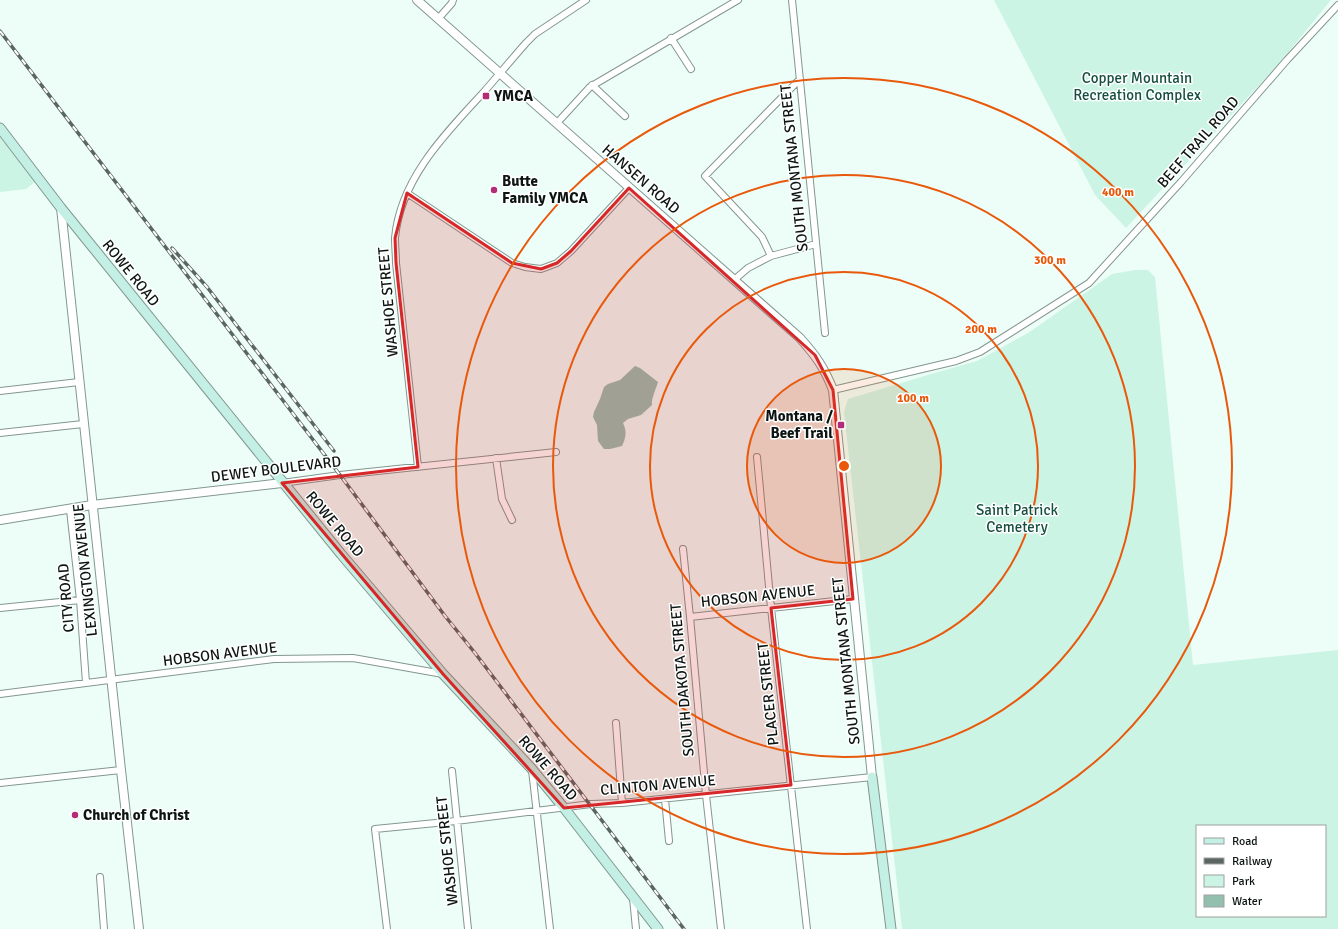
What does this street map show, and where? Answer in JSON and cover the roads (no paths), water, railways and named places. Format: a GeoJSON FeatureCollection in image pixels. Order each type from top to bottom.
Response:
{"type":"FeatureCollection","features":[{"type":"Feature","properties":{"kind":"main road","name":"ROWE ROAD"},"geometry":{"type":"LineString","coordinates":[[0,128],[60,208],[282,483],[443,674],[531,768],[632,894],[658,929]]}},
{"type":"Feature","properties":{"kind":"main road","name":"SOUTH MONTANA STREET"},"geometry":{"type":"LineString","coordinates":[[872,777],[891,929]]}},
{"type":"Feature","properties":{"kind":"street","name":"HANSEN ROAD"},"geometry":{"type":"LineString","coordinates":[[418,0],[628,188],[800,338],[815,355],[833,390]]}},
{"type":"Feature","properties":{"kind":"street"},"geometry":{"type":"LineString","coordinates":[[438,19],[453,0]]}},
{"type":"Feature","properties":{"kind":"street"},"geometry":{"type":"LineString","coordinates":[[501,73],[535,34],[586,0]]}},
{"type":"Feature","properties":{"kind":"street"},"geometry":{"type":"LineString","coordinates":[[557,123],[592,85],[738,0]]}},
{"type":"Feature","properties":{"kind":"street","name":"SOUTH MONTANA STREET"},"geometry":{"type":"LineString","coordinates":[[792,0],[825,333]]}},
{"type":"Feature","properties":{"kind":"street","name":"BEEF TRAIL ROAD"},"geometry":{"type":"LineString","coordinates":[[833,390],[956,361],[980,352],[1089,283],[1338,5]]}},
{"type":"Feature","properties":{"kind":"street"},"geometry":{"type":"LineString","coordinates":[[672,38],[691,69]]}},
{"type":"Feature","properties":{"kind":"street","name":"WASHOE STREET"},"geometry":{"type":"LineString","coordinates":[[418,467],[396,263],[395,238],[400,214],[407,193],[422,164],[445,134],[501,73]]}},
{"type":"Feature","properties":{"kind":"street"},"geometry":{"type":"LineString","coordinates":[[771,256],[762,237],[705,176],[800,79]]}},
{"type":"Feature","properties":{"kind":"street"},"geometry":{"type":"LineString","coordinates":[[592,85],[625,116]]}},
{"type":"Feature","properties":{"kind":"street"},"geometry":{"type":"LineString","coordinates":[[407,193],[512,263],[525,267],[541,269],[557,263],[571,251],[628,188]]}},
{"type":"Feature","properties":{"kind":"street","name":"LEXINGTON AVENUE"},"geometry":{"type":"LineString","coordinates":[[60,208],[139,929]]}},
{"type":"Feature","properties":{"kind":"street"},"geometry":{"type":"LineString","coordinates":[[734,280],[748,268],[771,256],[816,244]]}},
{"type":"Feature","properties":{"kind":"street"},"geometry":{"type":"LineString","coordinates":[[0,391],[79,382]]}},
{"type":"Feature","properties":{"kind":"street","name":"SOUTH MONTANA STREET"},"geometry":{"type":"LineString","coordinates":[[833,390],[872,777]]}},
{"type":"Feature","properties":{"kind":"street"},"geometry":{"type":"LineString","coordinates":[[0,433],[83,424]]}},
{"type":"Feature","properties":{"kind":"street","name":"DEWEY BOULEVARD"},"geometry":{"type":"LineString","coordinates":[[0,520],[70,510],[92,505],[556,452]]}},
{"type":"Feature","properties":{"kind":"street","name":"PLACER STREET"},"geometry":{"type":"LineString","coordinates":[[757,457],[771,608],[807,929]]}},
{"type":"Feature","properties":{"kind":"street"},"geometry":{"type":"LineString","coordinates":[[496,458],[502,499],[512,520]]}},
{"type":"Feature","properties":{"kind":"street","name":"CITY ROAD"},"geometry":{"type":"LineString","coordinates":[[70,510],[80,600],[86,683]]}},
{"type":"Feature","properties":{"kind":"street","name":"SOUTH DAKOTA STREET"},"geometry":{"type":"LineString","coordinates":[[682,549],[721,929]]}},
{"type":"Feature","properties":{"kind":"street","name":"HOBSON AVENUE"},"geometry":{"type":"LineString","coordinates":[[690,617],[853,599]]}},
{"type":"Feature","properties":{"kind":"street"},"geometry":{"type":"LineString","coordinates":[[0,608],[80,600]]}},
{"type":"Feature","properties":{"kind":"street","name":"HOBSON AVENUE"},"geometry":{"type":"LineString","coordinates":[[0,694],[274,659],[353,658],[443,674]]}},
{"type":"Feature","properties":{"kind":"street"},"geometry":{"type":"LineString","coordinates":[[616,723],[622,803]]}},
{"type":"Feature","properties":{"kind":"street"},"geometry":{"type":"LineString","coordinates":[[531,768],[550,929]]}},
{"type":"Feature","properties":{"kind":"street"},"geometry":{"type":"LineString","coordinates":[[0,783],[121,770]]}},
{"type":"Feature","properties":{"kind":"street","name":"WASHOE STREET"},"geometry":{"type":"LineString","coordinates":[[452,771],[468,929]]}},
{"type":"Feature","properties":{"kind":"street","name":"CLINTON AVENUE"},"geometry":{"type":"LineString","coordinates":[[386,929],[374,829],[536,812],[591,804],[665,799],[872,777]]}},
{"type":"Feature","properties":{"kind":"street"},"geometry":{"type":"LineString","coordinates":[[665,799],[669,841]]}},
{"type":"Feature","properties":{"kind":"street"},"geometry":{"type":"LineString","coordinates":[[100,877],[104,929]]}},
{"type":"Feature","properties":{"kind":"street"},"geometry":{"type":"LineString","coordinates":[[632,894],[636,929]]}},
{"type":"Feature","properties":{"kind":"water"},"geometry":{"type":"Polygon","coordinates":[[[635,366],[640,368],[658,382],[652,405],[641,415],[628,419],[623,423],[626,434],[622,446],[604,449],[598,441],[597,425],[593,417],[594,412],[604,387],[620,380],[635,366]]]}},
{"type":"Feature","properties":{"kind":"railway"},"geometry":{"type":"LineString","coordinates":[[0,31],[340,475],[445,616],[475,653],[684,929]]}},
{"type":"Feature","properties":{"kind":"railway"},"geometry":{"type":"LineString","coordinates":[[172,248],[207,287],[334,451]]}},
{"type":"Feature","properties":{"kind":"place","name":"YMCA"},"geometry":{"type":"Point","coordinates":[486,96]}},
{"type":"Feature","properties":{"kind":"place","name":"Butte Family YMCA"},"geometry":{"type":"Point","coordinates":[494,190]}},
{"type":"Feature","properties":{"kind":"place","name":"Montana / Beef Trail"},"geometry":{"type":"Point","coordinates":[841,425]}},
{"type":"Feature","properties":{"kind":"place","name":"Church of Christ"},"geometry":{"type":"Point","coordinates":[75,815]}},
{"type":"Feature","properties":{"kind":"park label","name":"Copper Mountain Recreation Complex"},"geometry":{"type":"Point","coordinates":[1137,86]}},
{"type":"Feature","properties":{"kind":"park label","name":"Saint Patrick Cemetery"},"geometry":{"type":"Point","coordinates":[1017,518]}}]}
